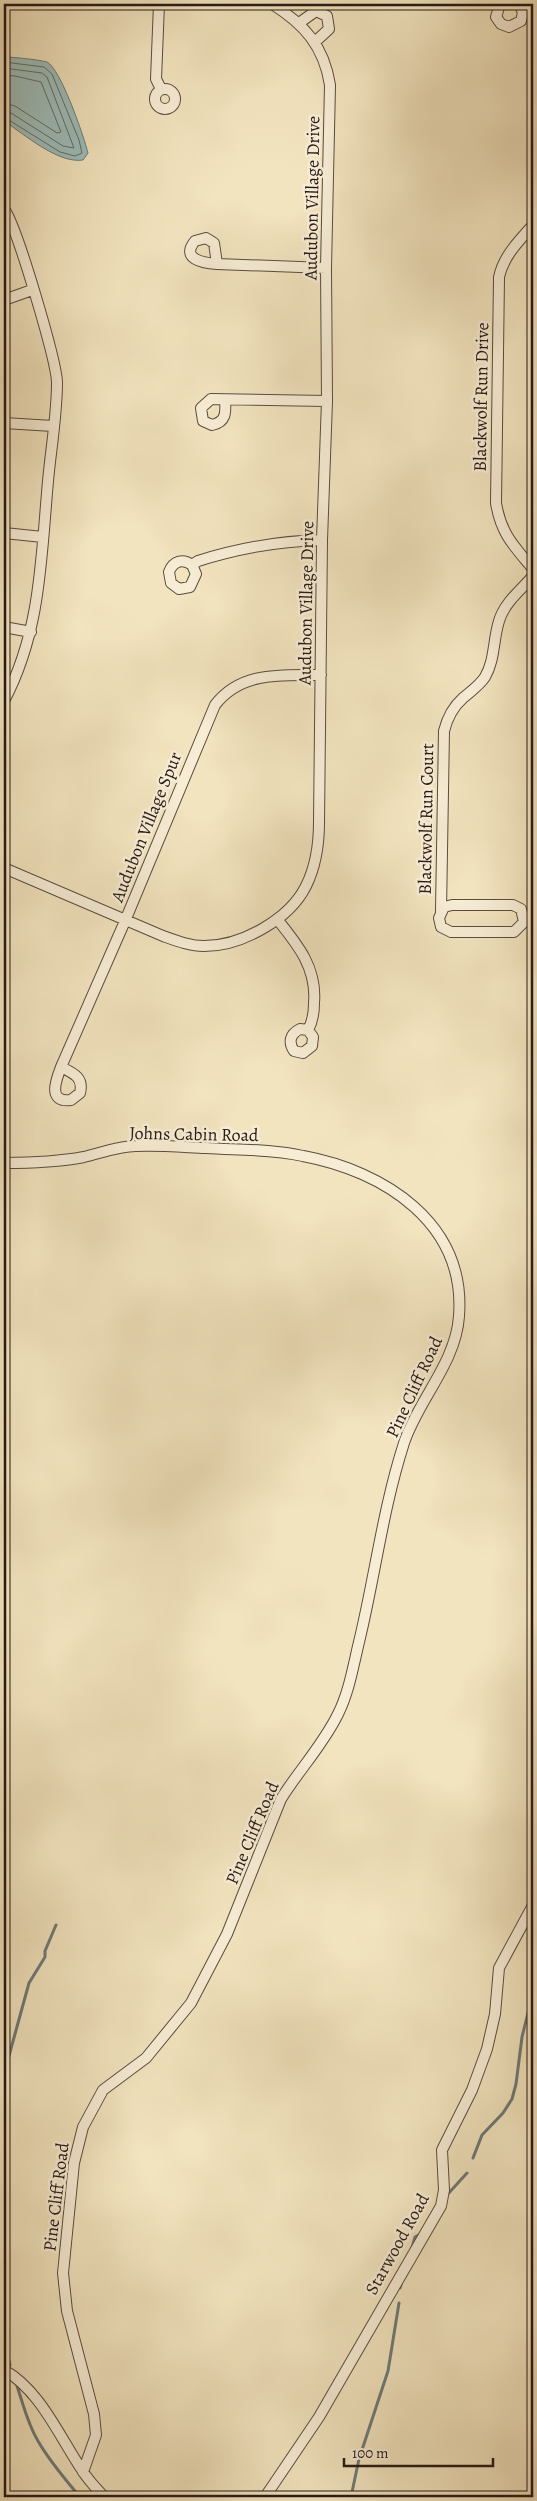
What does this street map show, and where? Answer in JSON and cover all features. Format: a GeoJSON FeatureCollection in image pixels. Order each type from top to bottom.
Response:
{"type":"FeatureCollection","features":[{"type":"Feature","properties":{"kind":"street"},"geometry":{"type":"LineString","coordinates":[[159,4],[156,79],[161,89]]}},
{"type":"Feature","properties":{"kind":"street","name":"Audubon Village Drive"},"geometry":{"type":"LineString","coordinates":[[4,868],[125,921],[178,941],[205,946],[241,940],[258,932],[277,919],[296,901],[306,887],[318,845],[322,540],[327,401],[326,268],[330,85],[324,56],[316,41],[299,23],[272,4]]}},
{"type":"Feature","properties":{"kind":"street"},"geometry":{"type":"LineString","coordinates":[[500,4],[496,17],[501,24],[509,27],[518,24],[523,16],[519,4]]}},
{"type":"Feature","properties":{"kind":"street"},"geometry":{"type":"LineString","coordinates":[[299,23],[316,12],[327,16],[329,29],[316,41]]}},
{"type":"Feature","properties":{"kind":"street"},"geometry":{"type":"LineString","coordinates":[[4,209],[12,222],[57,382],[38,593],[31,632],[17,675],[4,701]]}},
{"type":"Feature","properties":{"kind":"street","name":"Blackwolf Run Drive"},"geometry":{"type":"LineString","coordinates":[[533,225],[510,251],[501,267],[499,277],[496,503],[499,523],[504,533],[533,569]]}},
{"type":"Feature","properties":{"kind":"street"},"geometry":{"type":"LineString","coordinates":[[217,264],[214,243],[203,238],[195,241],[190,251],[194,259],[202,263],[217,264],[326,268]]}},
{"type":"Feature","properties":{"kind":"street"},"geometry":{"type":"LineString","coordinates":[[4,300],[32,290]]}},
{"type":"Feature","properties":{"kind":"street"},"geometry":{"type":"LineString","coordinates":[[225,400],[226,416],[221,423],[212,425],[203,422],[200,413],[203,404],[211,399],[327,401]]}},
{"type":"Feature","properties":{"kind":"street"},"geometry":{"type":"LineString","coordinates":[[4,423],[53,426]]}},
{"type":"Feature","properties":{"kind":"street"},"geometry":{"type":"LineString","coordinates":[[4,533],[43,537]]}},
{"type":"Feature","properties":{"kind":"street"},"geometry":{"type":"LineString","coordinates":[[192,565],[198,561],[285,540],[322,540]]}},
{"type":"Feature","properties":{"kind":"street","name":"Blackwolf Run Court"},"geometry":{"type":"LineString","coordinates":[[441,911],[444,907],[452,905],[512,905],[521,909],[524,922],[514,932],[451,932],[445,930],[439,922],[441,911],[444,731],[447,721],[461,700],[480,684],[485,676],[491,662],[502,612],[509,601],[533,576]]}},
{"type":"Feature","properties":{"kind":"street"},"geometry":{"type":"LineString","coordinates":[[4,627],[31,632]]}},
{"type":"Feature","properties":{"kind":"street","name":"Audubon Village Spur"},"geometry":{"type":"LineString","coordinates":[[61,1067],[125,921],[210,716],[221,696],[252,678],[321,675]]}},
{"type":"Feature","properties":{"kind":"street"},"geometry":{"type":"LineString","coordinates":[[277,919],[303,953],[314,977],[316,991],[313,1018],[308,1030]]}},
{"type":"Feature","properties":{"kind":"street","name":"Johns Cabin Road"},"geometry":{"type":"LineString","coordinates":[[4,1163],[42,1163],[83,1157],[134,1146],[275,1151],[303,1156],[352,1169]]}},
{"type":"Feature","properties":{"kind":"street","name":"Pine Cliff Road"},"geometry":{"type":"LineString","coordinates":[[83,2472],[96,2435],[94,2414],[67,2310],[63,2273],[74,2163],[83,2127],[103,2090],[146,2058],[191,2003],[227,1934],[281,1799],[293,1778],[308,1762],[338,1714],[348,1688],[369,1600],[384,1521],[405,1441],[447,1358],[459,1318],[457,1270],[447,1246],[435,1229],[406,1201],[384,1186],[352,1169]]}},
{"type":"Feature","properties":{"kind":"street","name":"Starwood Road"},"geometry":{"type":"LineString","coordinates":[[265,2497],[318,2417],[441,2206],[444,2190],[442,2150],[472,2090],[487,2048],[495,2014],[499,1968],[533,1905]]}},
{"type":"Feature","properties":{"kind":"street"},"geometry":{"type":"LineString","coordinates":[[4,2370],[14,2375],[33,2395],[83,2472],[104,2497]]}},
{"type":"Feature","properties":{"kind":"water"},"geometry":{"type":"Polygon","coordinates":[[[5,57],[44,61],[53,67],[65,90],[82,133],[88,153],[83,160],[73,160],[52,153],[4,121],[5,57]]]}},
{"type":"Feature","properties":{"kind":"waterway"},"geometry":{"type":"LineString","coordinates":[[4,2074],[29,1983],[45,1957],[45,1951],[56,1925]]}},
{"type":"Feature","properties":{"kind":"waterway"},"geometry":{"type":"LineString","coordinates":[[473,2158],[482,2135],[503,2113],[512,2099],[516,2084],[522,2037],[533,1993]]}},
{"type":"Feature","properties":{"kind":"waterway"},"geometry":{"type":"LineString","coordinates":[[447,2195],[467,2173]]}},
{"type":"Feature","properties":{"kind":"waterway"},"geometry":{"type":"LineString","coordinates":[[412,2248],[415,2237],[422,2233]]}},
{"type":"Feature","properties":{"kind":"waterway"},"geometry":{"type":"LineString","coordinates":[[400,2288],[402,2281]]}},
{"type":"Feature","properties":{"kind":"waterway"},"geometry":{"type":"LineString","coordinates":[[351,2497],[359,2459],[388,2371],[399,2303]]}},
{"type":"Feature","properties":{"kind":"waterway"},"geometry":{"type":"LineString","coordinates":[[4,2344],[10,2365]]}},
{"type":"Feature","properties":{"kind":"waterway"},"geometry":{"type":"LineString","coordinates":[[16,2383],[34,2434],[53,2463],[80,2497]]}}]}
